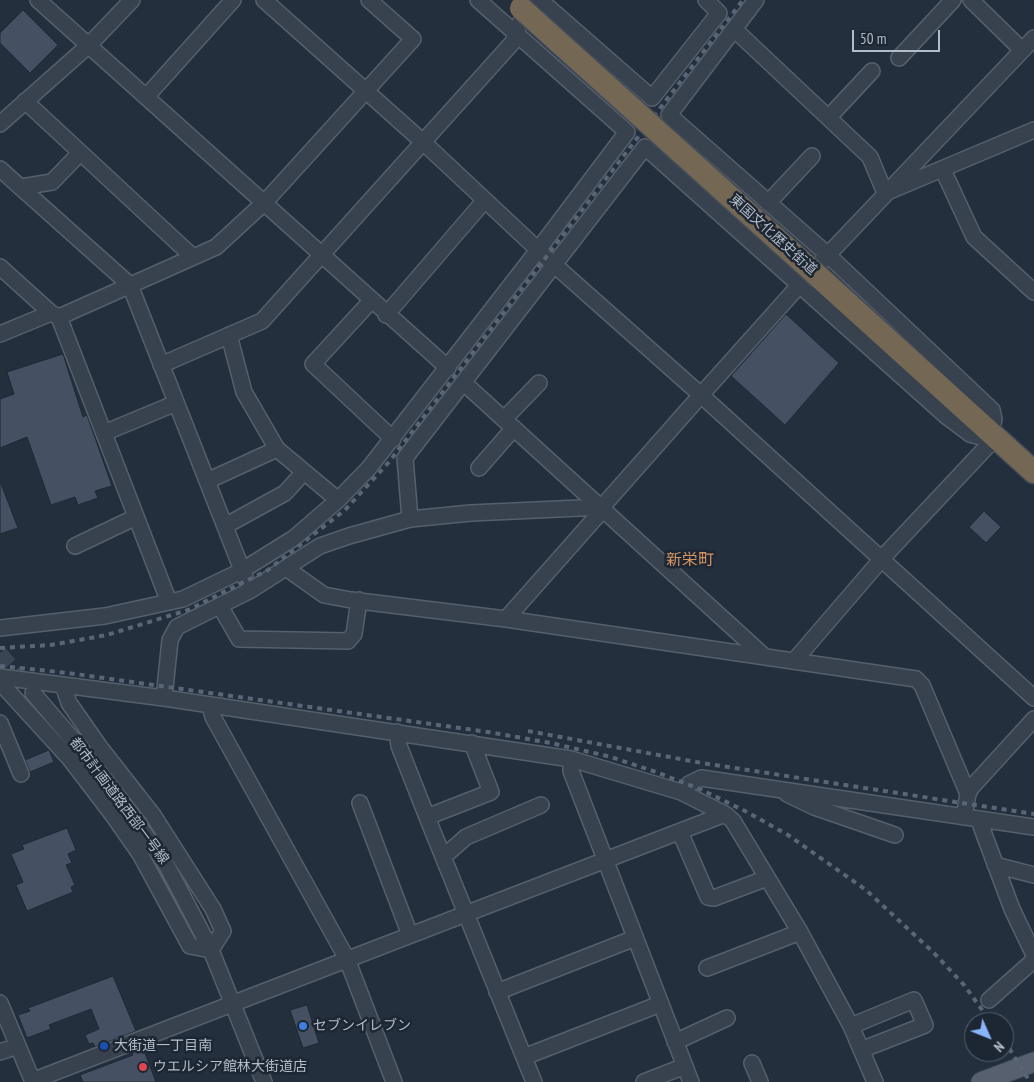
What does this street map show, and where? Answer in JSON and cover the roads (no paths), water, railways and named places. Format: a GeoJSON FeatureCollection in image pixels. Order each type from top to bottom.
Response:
{"type":"FeatureCollection","features":[{"type":"Feature","properties":{"kind":"highway","name":"東国文化歴史街道"},"geometry":{"type":"LineString","coordinates":[[530,2],[820,278],[1034,472]]}},
{"type":"Feature","properties":{"kind":"main road"},"geometry":{"type":"LineString","coordinates":[[981,1082],[1034,1062]]}},
{"type":"Feature","properties":{"kind":"street"},"geometry":{"type":"LineString","coordinates":[[38,0],[264,202],[371,301],[448,368]]}},
{"type":"Feature","properties":{"kind":"street"},"geometry":{"type":"LineString","coordinates":[[0,124],[89,45],[132,0]]}},
{"type":"Feature","properties":{"kind":"street"},"geometry":{"type":"LineString","coordinates":[[146,97],[234,0]]}},
{"type":"Feature","properties":{"kind":"street"},"geometry":{"type":"LineString","coordinates":[[264,0],[423,142],[538,250],[701,395],[1034,698]]}},
{"type":"Feature","properties":{"kind":"street"},"geometry":{"type":"LineString","coordinates":[[0,334],[55,315],[130,285],[216,247],[264,202],[413,40],[369,0]]}},
{"type":"Feature","properties":{"kind":"street"},"geometry":{"type":"LineString","coordinates":[[0,628],[105,616],[184,599],[241,570],[294,538],[338,500],[393,439],[538,250],[627,132],[478,0]]}},
{"type":"Feature","properties":{"kind":"street"},"geometry":{"type":"LineString","coordinates":[[161,365],[262,320],[513,42],[530,2],[652,98],[719,13],[706,0]]}},
{"type":"Feature","properties":{"kind":"street"},"geometry":{"type":"LineString","coordinates":[[756,0],[669,115],[828,255],[992,410],[994,419],[994,435],[794,661]]}},
{"type":"Feature","properties":{"kind":"street"},"geometry":{"type":"LineString","coordinates":[[899,58],[953,0]]}},
{"type":"Feature","properties":{"kind":"street"},"geometry":{"type":"LineString","coordinates":[[971,0],[1022,50]]}},
{"type":"Feature","properties":{"kind":"street"},"geometry":{"type":"LineString","coordinates":[[734,29],[870,157],[885,194]]}},
{"type":"Feature","properties":{"kind":"street"},"geometry":{"type":"LineString","coordinates":[[506,619],[598,515],[602,506],[798,286],[1034,38]]}},
{"type":"Feature","properties":{"kind":"street"},"geometry":{"type":"LineString","coordinates":[[829,118],[872,71]]}},
{"type":"Feature","properties":{"kind":"street"},"geometry":{"type":"LineString","coordinates":[[604,112],[631,81]]}},
{"type":"Feature","properties":{"kind":"street"},"geometry":{"type":"LineString","coordinates":[[25,102],[193,257]]}},
{"type":"Feature","properties":{"kind":"street"},"geometry":{"type":"LineString","coordinates":[[885,194],[1034,130]]}},
{"type":"Feature","properties":{"kind":"street"},"geometry":{"type":"LineString","coordinates":[[667,168],[694,138]]}},
{"type":"Feature","properties":{"kind":"street"},"geometry":{"type":"LineString","coordinates":[[410,519],[405,458],[644,147],[798,286],[970,434],[981,437],[994,435]]}},
{"type":"Feature","properties":{"kind":"street"},"geometry":{"type":"LineString","coordinates":[[21,187],[52,182],[80,153]]}},
{"type":"Feature","properties":{"kind":"street"},"geometry":{"type":"LineString","coordinates":[[768,203],[812,156]]}},
{"type":"Feature","properties":{"kind":"street"},"geometry":{"type":"LineString","coordinates":[[0,169],[130,285],[241,570],[251,590]]}},
{"type":"Feature","properties":{"kind":"street"},"geometry":{"type":"LineString","coordinates":[[944,170],[974,237],[1034,292]]}},
{"type":"Feature","properties":{"kind":"street"},"geometry":{"type":"LineString","coordinates":[[386,314],[485,200]]}},
{"type":"Feature","properties":{"kind":"street"},"geometry":{"type":"LineString","coordinates":[[0,267],[55,315],[104,433],[169,602]]}},
{"type":"Feature","properties":{"kind":"street"},"geometry":{"type":"LineString","coordinates":[[371,301],[313,364],[393,439]]}},
{"type":"Feature","properties":{"kind":"street"},"geometry":{"type":"LineString","coordinates":[[230,335],[244,392],[277,448],[338,500]]}},
{"type":"Feature","properties":{"kind":"street"},"geometry":{"type":"LineString","coordinates":[[464,383],[602,506],[765,657]]}},
{"type":"Feature","properties":{"kind":"street"},"geometry":{"type":"LineString","coordinates":[[479,468],[539,383]]}},
{"type":"Feature","properties":{"kind":"street"},"geometry":{"type":"LineString","coordinates":[[104,433],[176,403]]}},
{"type":"Feature","properties":{"kind":"street"},"geometry":{"type":"LineString","coordinates":[[207,481],[277,448]]}},
{"type":"Feature","properties":{"kind":"street"},"geometry":{"type":"LineString","coordinates":[[225,526],[285,493],[304,472]]}},
{"type":"Feature","properties":{"kind":"street"},"geometry":{"type":"LineString","coordinates":[[164,698],[172,632],[177,626],[251,590],[320,546],[410,519],[471,513],[602,506]]}},
{"type":"Feature","properties":{"kind":"street"},"geometry":{"type":"LineString","coordinates":[[75,546],[136,516]]}},
{"type":"Feature","properties":{"kind":"street"},"geometry":{"type":"LineString","coordinates":[[286,568],[324,594],[919,680],[968,794]]}},
{"type":"Feature","properties":{"kind":"street"},"geometry":{"type":"LineString","coordinates":[[220,606],[239,638],[348,640],[354,634],[358,600]]}},
{"type":"Feature","properties":{"kind":"street"},"geometry":{"type":"LineString","coordinates":[[1,677],[7,690],[70,759],[120,825],[140,854],[190,946],[211,950],[223,932],[213,909],[153,815],[68,703],[64,684]]}},
{"type":"Feature","properties":{"kind":"street"},"geometry":{"type":"LineString","coordinates":[[1,677],[164,698],[571,759],[681,792],[725,814],[733,821],[800,932],[851,1026],[875,1082]]}},
{"type":"Feature","properties":{"kind":"street","name":"都市計画道路西部一号線"},"geometry":{"type":"LineString","coordinates":[[34,693],[93,763],[139,824],[178,884],[211,950],[264,1082]]}},
{"type":"Feature","properties":{"kind":"street"},"geometry":{"type":"LineString","coordinates":[[210,706],[213,717],[347,959],[394,1082]]}},
{"type":"Feature","properties":{"kind":"street"},"geometry":{"type":"LineString","coordinates":[[964,817],[968,794],[1034,719]]}},
{"type":"Feature","properties":{"kind":"street"},"geometry":{"type":"LineString","coordinates":[[0,723],[21,774]]}},
{"type":"Feature","properties":{"kind":"street"},"geometry":{"type":"LineString","coordinates":[[398,732],[399,746],[534,1082]]}},
{"type":"Feature","properties":{"kind":"street"},"geometry":{"type":"LineString","coordinates":[[427,817],[491,792],[472,743]]}},
{"type":"Feature","properties":{"kind":"street"},"geometry":{"type":"LineString","coordinates":[[571,759],[571,771],[691,1082]]}},
{"type":"Feature","properties":{"kind":"street"},"geometry":{"type":"LineString","coordinates":[[681,792],[688,784],[701,778],[1034,827]]}},
{"type":"Feature","properties":{"kind":"street"},"geometry":{"type":"LineString","coordinates":[[780,789],[792,799],[895,835]]}},
{"type":"Feature","properties":{"kind":"street"},"geometry":{"type":"LineString","coordinates":[[360,803],[410,935]]}},
{"type":"Feature","properties":{"kind":"street"},"geometry":{"type":"LineString","coordinates":[[442,854],[449,852],[466,837],[541,805]]}},
{"type":"Feature","properties":{"kind":"street"},"geometry":{"type":"LineString","coordinates":[[0,1003],[33,1081],[725,814]]}},
{"type":"Feature","properties":{"kind":"street"},"geometry":{"type":"LineString","coordinates":[[980,819],[1012,909],[1034,955]]}},
{"type":"Feature","properties":{"kind":"street"},"geometry":{"type":"LineString","coordinates":[[680,832],[708,896],[714,898],[767,878]]}},
{"type":"Feature","properties":{"kind":"street"},"geometry":{"type":"LineString","coordinates":[[995,865],[1034,876]]}},
{"type":"Feature","properties":{"kind":"street"},"geometry":{"type":"LineString","coordinates":[[707,968],[800,932]]}},
{"type":"Feature","properties":{"kind":"street"},"geometry":{"type":"LineString","coordinates":[[497,992],[635,938]]}},
{"type":"Feature","properties":{"kind":"street"},"geometry":{"type":"LineString","coordinates":[[989,1000],[1034,960]]}},
{"type":"Feature","properties":{"kind":"street"},"geometry":{"type":"LineString","coordinates":[[851,1026],[914,1000],[925,1025],[861,1050]]}},
{"type":"Feature","properties":{"kind":"street"},"geometry":{"type":"LineString","coordinates":[[524,1056],[660,1004]]}},
{"type":"Feature","properties":{"kind":"street"},"geometry":{"type":"LineString","coordinates":[[675,1042],[727,1018]]}},
{"type":"Feature","properties":{"kind":"street"},"geometry":{"type":"LineString","coordinates":[[0,1052],[18,1046]]}},
{"type":"Feature","properties":{"kind":"street"},"geometry":{"type":"LineString","coordinates":[[752,1063],[760,1082]]}},
{"type":"Feature","properties":{"kind":"street"},"geometry":{"type":"LineString","coordinates":[[644,1082],[685,1066]]}},
{"type":"Feature","properties":{"kind":"tunnel"},"geometry":{"type":"LineString","coordinates":[[0,653],[28,686]]}},
{"type":"Feature","properties":{"kind":"railway"},"geometry":{"type":"LineString","coordinates":[[0,648],[51,645],[107,635],[188,610],[268,570],[345,510],[389,462],[743,0]]}},
{"type":"Feature","properties":{"kind":"railway"},"geometry":{"type":"LineString","coordinates":[[0,666],[68,673],[488,732],[551,743],[611,757],[656,772],[702,790],[788,835],[866,890],[934,953],[964,985],[984,1012]]}},
{"type":"Feature","properties":{"kind":"railway"},"geometry":{"type":"LineString","coordinates":[[528,731],[702,763],[1034,814]]}},
{"type":"Feature","properties":{"kind":"railway"},"geometry":{"type":"LineString","coordinates":[[1014,1056],[1030,1082]]}},
{"type":"Feature","properties":{"kind":"place","name":"セブンイレブン"},"geometry":{"type":"Point","coordinates":[303,1026]}},
{"type":"Feature","properties":{"kind":"place","name":"大街道一丁目南"},"geometry":{"type":"Point","coordinates":[104,1046]}},
{"type":"Feature","properties":{"kind":"place","name":"ウエルシア館林大街道店"},"geometry":{"type":"Point","coordinates":[143,1067]}},
{"type":"Feature","properties":{"kind":"district","name":"新栄町"},"geometry":{"type":"Point","coordinates":[690,560]}}]}
